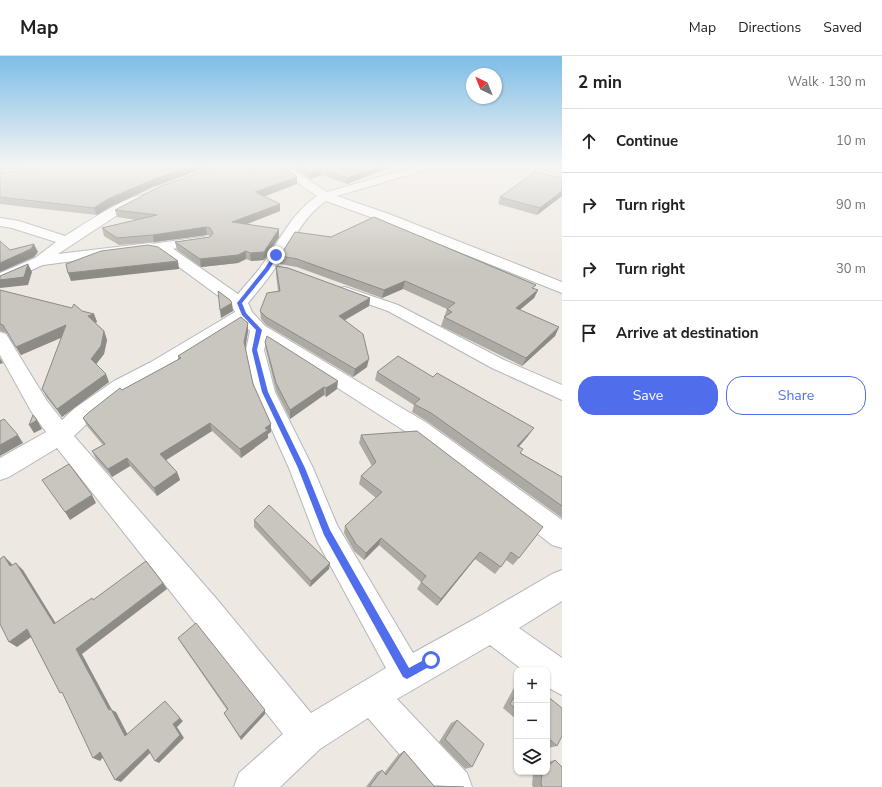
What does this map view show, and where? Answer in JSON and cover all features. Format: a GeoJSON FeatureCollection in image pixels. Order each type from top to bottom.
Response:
{"type":"FeatureCollection","features":[{"type":"Feature","properties":{"kind":"street"},"geometry":{"type":"LineString","coordinates":[[0,280],[40,261],[67,241],[115,211],[138,200]]}},
{"type":"Feature","properties":{"kind":"street"},"geometry":{"type":"LineString","coordinates":[[0,470],[12,465],[60,435],[83,414],[121,386],[247,315],[276,268],[291,231],[307,209],[318,200]]}},
{"type":"Feature","properties":{"kind":"street"},"geometry":{"type":"LineString","coordinates":[[337,200],[384,217],[562,288]]}},
{"type":"Feature","properties":{"kind":"street"},"geometry":{"type":"LineString","coordinates":[[0,222],[14,224],[67,241]]}},
{"type":"Feature","properties":{"kind":"street"},"geometry":{"type":"LineString","coordinates":[[40,261],[137,248],[158,247],[164,250],[188,265],[247,315],[419,429],[562,536]]}},
{"type":"Feature","properties":{"kind":"street"},"geometry":{"type":"LineString","coordinates":[[247,315],[265,392],[301,468],[327,532],[407,674]]}},
{"type":"Feature","properties":{"kind":"street"},"geometry":{"type":"LineString","coordinates":[[0,338],[39,406],[60,435],[204,608],[307,736]]}},
{"type":"Feature","properties":{"kind":"street"},"geometry":{"type":"LineString","coordinates":[[253,787],[307,736],[407,674],[491,627],[562,584]]}},
{"type":"Feature","properties":{"kind":"street"},"geometry":{"type":"LineString","coordinates":[[491,627],[562,678]]}},
{"type":"Feature","properties":{"kind":"street"},"geometry":{"type":"LineString","coordinates":[[371,696],[453,787]]}},
{"type":"Feature","properties":{"kind":"lane"},"geometry":{"type":"LineString","coordinates":[[158,247],[207,240]]}},
{"type":"Feature","properties":{"kind":"lane"},"geometry":{"type":"LineString","coordinates":[[333,287],[393,308],[498,364],[562,393]]}},
{"type":"Feature","properties":{"kind":"building"},"geometry":{"type":"Polygon","coordinates":[[[27,200],[106,200],[94,208],[27,200]]]}},
{"type":"Feature","properties":{"kind":"building"},"geometry":{"type":"Polygon","coordinates":[[[134,200],[272,200],[280,204],[232,222],[279,229],[264,252],[250,253],[246,251],[238,255],[200,259],[175,242],[210,237],[213,233],[210,228],[206,227],[153,235],[117,238],[102,228],[157,215],[115,210],[134,200]]]}},
{"type":"Feature","properties":{"kind":"building"},"geometry":{"type":"Polygon","coordinates":[[[511,200],[550,200],[540,208],[511,200]]]}},
{"type":"Feature","properties":{"kind":"building"},"geometry":{"type":"Polygon","coordinates":[[[374,217],[536,285],[532,288],[538,290],[516,308],[559,327],[526,358],[444,317],[452,312],[447,309],[455,303],[405,281],[384,290],[297,259],[280,256],[295,232],[331,237],[374,217]]]}},
{"type":"Feature","properties":{"kind":"building"},"geometry":{"type":"Polygon","coordinates":[[[0,241],[10,250],[34,244],[31,249],[0,263],[0,241]]]}},
{"type":"Feature","properties":{"kind":"building"},"geometry":{"type":"Polygon","coordinates":[[[148,245],[158,247],[178,261],[68,273],[66,264],[101,251],[148,245]]]}},
{"type":"Feature","properties":{"kind":"building"},"geometry":{"type":"Polygon","coordinates":[[[28,264],[24,277],[0,280],[0,276],[28,264]]]}},
{"type":"Feature","properties":{"kind":"building"},"geometry":{"type":"Polygon","coordinates":[[[276,266],[288,268],[370,298],[339,316],[363,334],[369,359],[355,369],[266,317],[260,311],[267,293],[280,291],[276,266]]]}},
{"type":"Feature","properties":{"kind":"building"},"geometry":{"type":"Polygon","coordinates":[[[0,290],[72,308],[74,304],[82,311],[94,314],[88,316],[104,331],[101,346],[91,359],[106,374],[57,409],[42,389],[66,325],[16,347],[3,325],[0,324],[0,290]]]}},
{"type":"Feature","properties":{"kind":"building"},"geometry":{"type":"Polygon","coordinates":[[[218,291],[232,303],[220,310],[218,291]]]}},
{"type":"Feature","properties":{"kind":"building"},"geometry":{"type":"Polygon","coordinates":[[[241,317],[248,323],[244,342],[253,384],[271,424],[265,428],[268,430],[240,449],[210,423],[160,454],[177,472],[154,488],[127,458],[108,469],[92,451],[105,444],[83,418],[120,388],[122,390],[181,358],[178,356],[241,317]]]}},
{"type":"Feature","properties":{"kind":"building"},"geometry":{"type":"Polygon","coordinates":[[[267,336],[338,381],[326,388],[324,387],[290,410],[276,383],[265,342],[267,336]]]}},
{"type":"Feature","properties":{"kind":"building"},"geometry":{"type":"Polygon","coordinates":[[[398,356],[433,377],[437,373],[534,428],[517,446],[523,449],[520,453],[562,477],[562,506],[431,413],[414,404],[420,399],[377,372],[398,356]]]}},
{"type":"Feature","properties":{"kind":"building"},"geometry":{"type":"Polygon","coordinates":[[[33,415],[37,420],[29,425],[33,415]]]}},
{"type":"Feature","properties":{"kind":"building"},"geometry":{"type":"Polygon","coordinates":[[[4,419],[18,435],[0,445],[0,421],[4,419]]]}},
{"type":"Feature","properties":{"kind":"building"},"geometry":{"type":"Polygon","coordinates":[[[417,431],[543,527],[519,558],[511,552],[501,567],[480,552],[441,599],[421,582],[426,576],[381,538],[366,553],[356,544],[345,526],[382,492],[361,476],[376,462],[361,435],[417,431]]]}},
{"type":"Feature","properties":{"kind":"building"},"geometry":{"type":"Polygon","coordinates":[[[69,464],[92,495],[65,512],[42,480],[69,464]]]}},
{"type":"Feature","properties":{"kind":"building"},"geometry":{"type":"Polygon","coordinates":[[[269,505],[330,563],[311,581],[254,520],[269,505]]]}},
{"type":"Feature","properties":{"kind":"building"},"geometry":{"type":"Polygon","coordinates":[[[4,556],[10,566],[16,563],[54,624],[92,598],[93,600],[146,561],[163,583],[76,649],[125,736],[165,701],[180,718],[173,724],[180,735],[155,761],[148,749],[115,780],[100,752],[93,758],[62,692],[60,693],[27,629],[9,642],[0,624],[0,559],[4,556]]]}},
{"type":"Feature","properties":{"kind":"building"},"geometry":{"type":"Polygon","coordinates":[[[196,623],[265,710],[240,737],[224,713],[228,709],[178,638],[196,623]]]}},
{"type":"Feature","properties":{"kind":"building"},"geometry":{"type":"Polygon","coordinates":[[[514,697],[514,707],[510,704],[514,697]]]}},
{"type":"Feature","properties":{"kind":"building"},"geometry":{"type":"Polygon","coordinates":[[[550,698],[562,708],[562,736],[557,746],[550,740],[550,698]]]}},
{"type":"Feature","properties":{"kind":"building"},"geometry":{"type":"Polygon","coordinates":[[[457,720],[484,744],[472,767],[445,739],[457,720]]]}},
{"type":"Feature","properties":{"kind":"building"},"geometry":{"type":"Polygon","coordinates":[[[404,751],[434,786],[464,787],[369,787],[382,770],[386,775],[404,751]]]}},
{"type":"Feature","properties":{"kind":"building"},"geometry":{"type":"Polygon","coordinates":[[[555,760],[562,767],[562,787],[542,787],[542,775],[550,775],[550,764],[555,760]]]}},
{"type":"Feature","properties":{"kind":"route"},"geometry":{"type":"LineString","coordinates":[[276,255],[267,269],[239,303],[244,314],[259,330],[255,350],[265,392],[301,468],[327,532],[356,586],[407,674],[431,660]]}}]}
